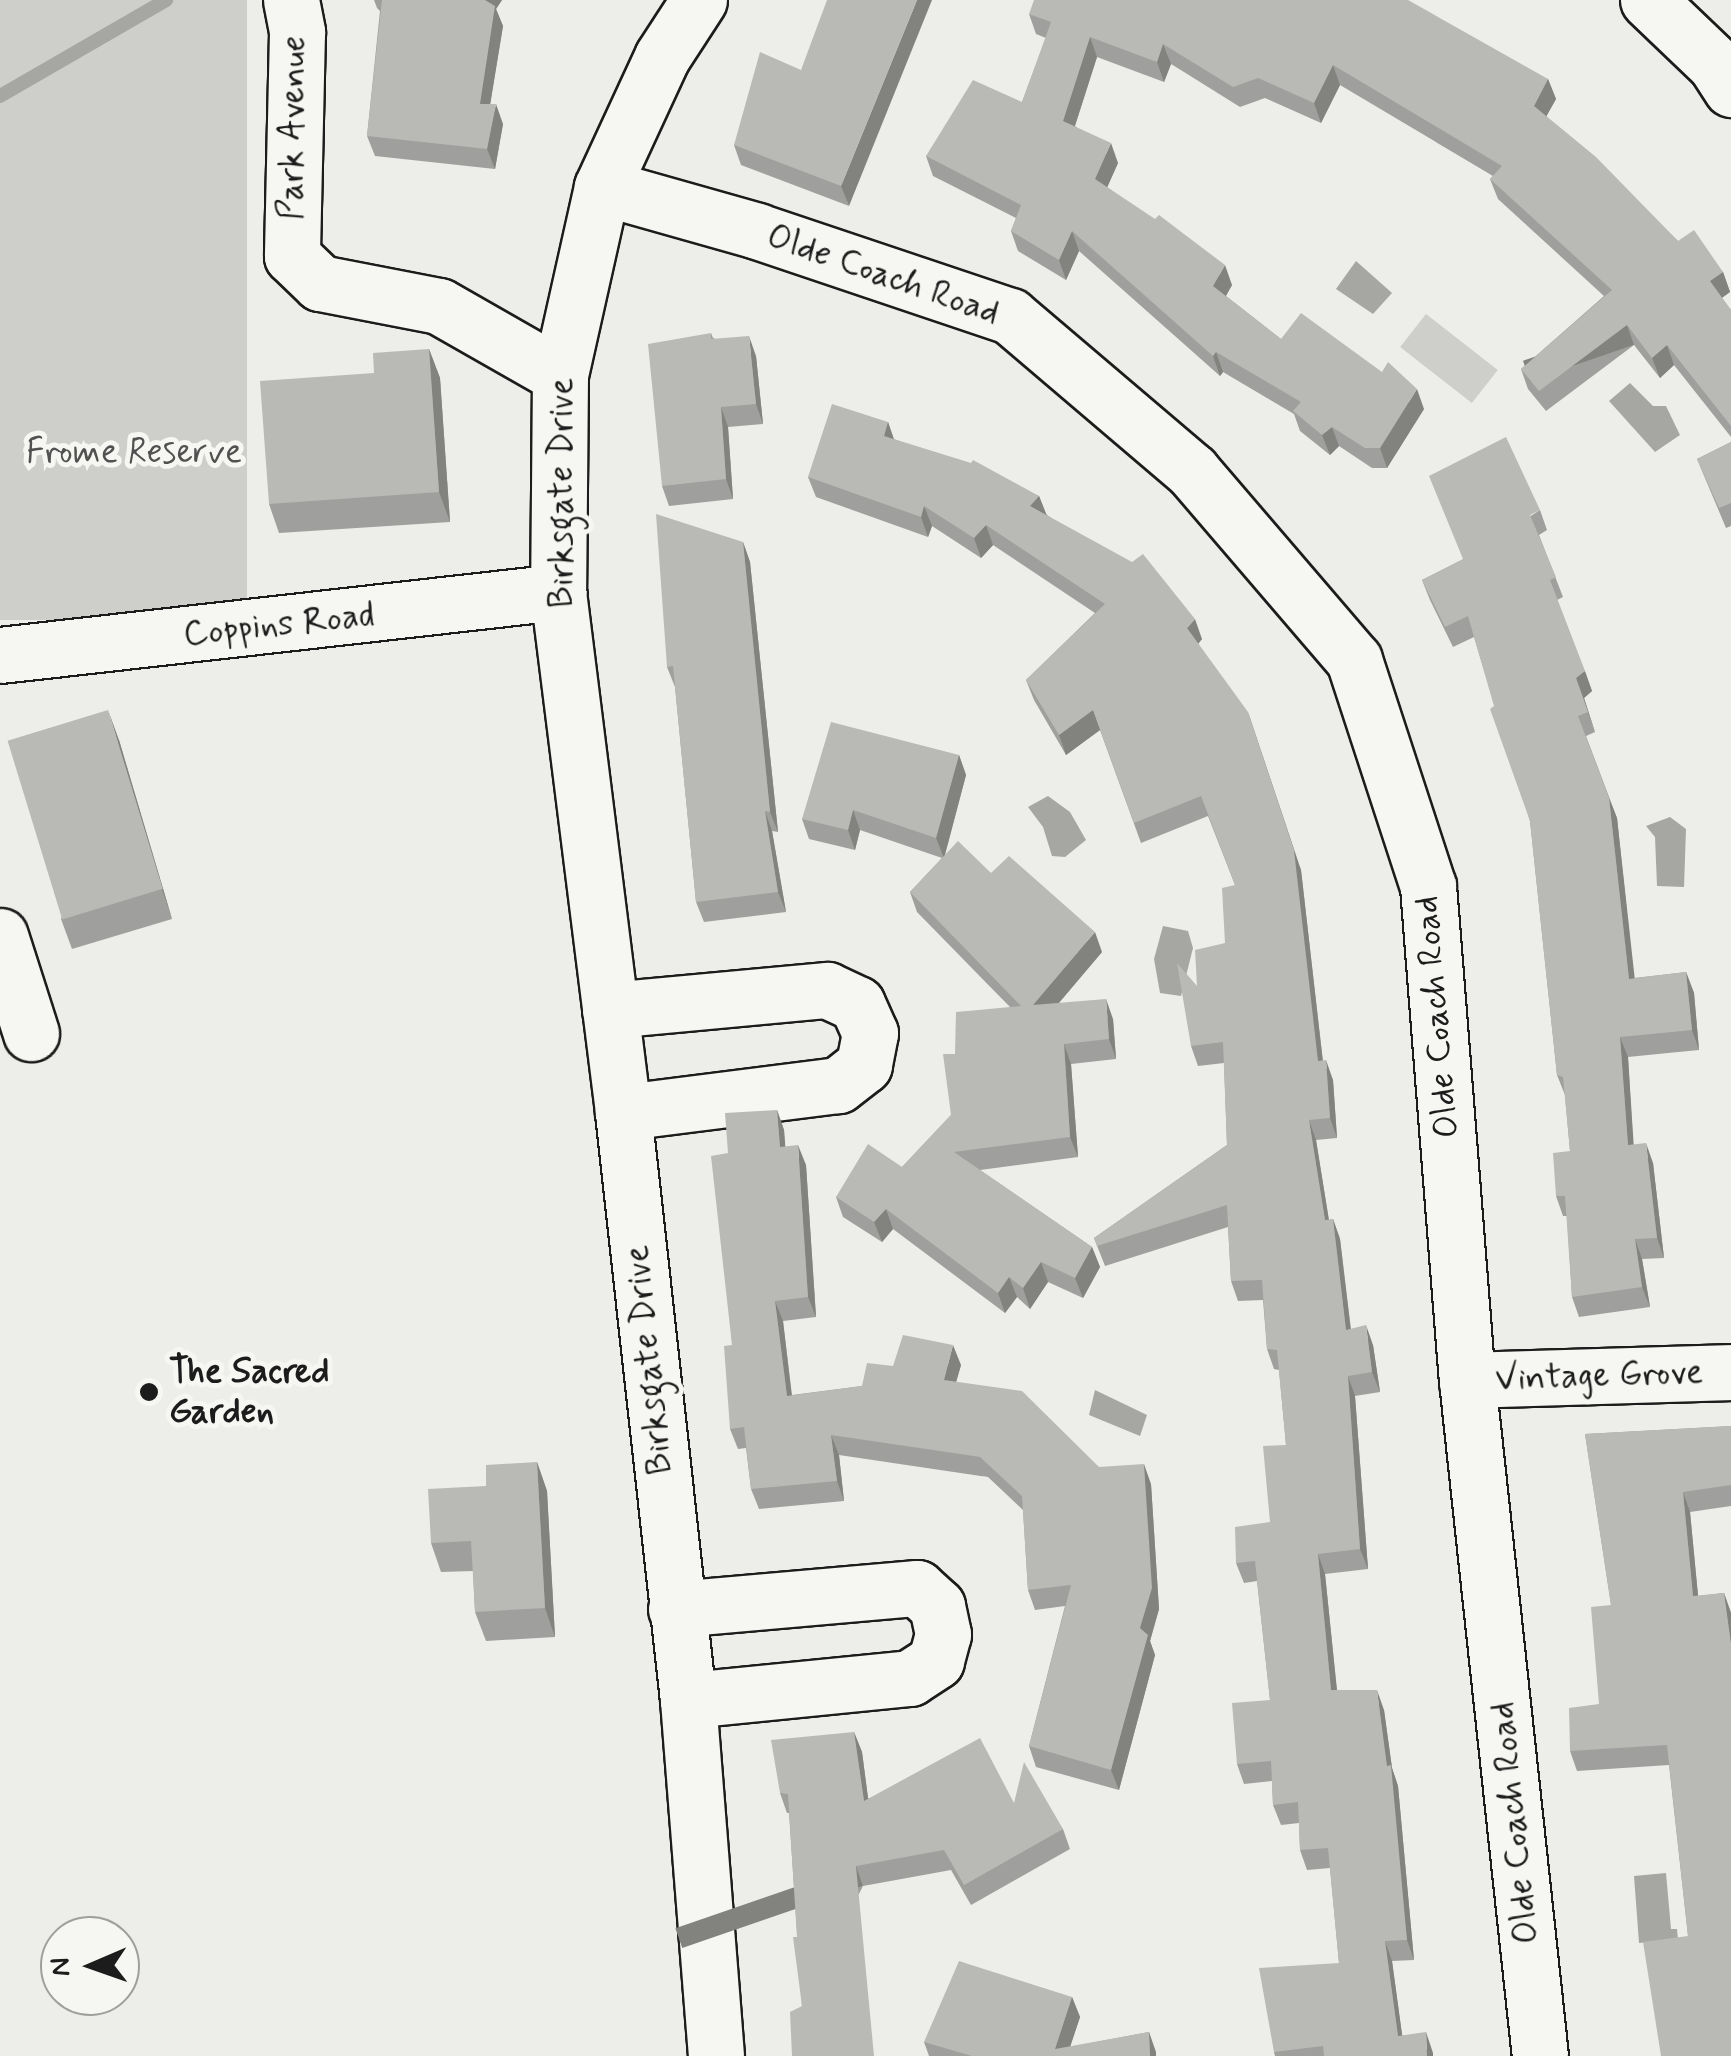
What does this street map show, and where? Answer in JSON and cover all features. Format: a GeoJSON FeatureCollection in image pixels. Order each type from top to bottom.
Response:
{"type":"FeatureCollection","features":[{"type":"Feature","properties":{"kind":"street","name":"Park Avenue"},"geometry":{"type":"LineString","coordinates":[[291,0],[297,32],[292,256],[320,283],[439,306],[560,374]]}},
{"type":"Feature","properties":{"kind":"street","name":"Birksgate Drive"},"geometry":{"type":"LineString","coordinates":[[699,0],[662,58],[602,187],[560,374],[558,592],[623,1112],[688,1700],[716,2056]]}},
{"type":"Feature","properties":{"kind":"street"},"geometry":{"type":"LineString","coordinates":[[1648,0],[1715,64],[1731,89]]}},
{"type":"Feature","properties":{"kind":"street","name":"Olde Coach Road"},"geometry":{"type":"LineString","coordinates":[[602,187],[758,231],[1010,316],[1192,471],[1354,660],[1428,886],[1467,1380],[1540,2056]]}},
{"type":"Feature","properties":{"kind":"street","name":"Coppins Road"},"geometry":{"type":"LineString","coordinates":[[0,655],[558,592]]}},
{"type":"Feature","properties":{"kind":"street"},"geometry":{"type":"LineString","coordinates":[[0,936],[32,1033]]}},
{"type":"Feature","properties":{"kind":"street"},"geometry":{"type":"LineString","coordinates":[[610,1010],[827,990],[857,1004],[870,1033],[864,1065],[838,1085],[623,1112]]}},
{"type":"Feature","properties":{"kind":"street","name":"Vintage Grove"},"geometry":{"type":"LineString","coordinates":[[1467,1380],[1731,1372]]}},
{"type":"Feature","properties":{"kind":"street"},"geometry":{"type":"LineString","coordinates":[[676,1609],[916,1588],[937,1606],[942,1634],[936,1661],[910,1678],[688,1700]]}},
{"type":"Feature","properties":{"kind":"green space","name":"Frome Reserve"},"geometry":{"type":"Polygon","coordinates":[[[0,0],[247,0],[247,620],[0,620],[0,0]]]}},
{"type":"Feature","properties":{"kind":"green space"},"geometry":{"type":"Polygon","coordinates":[[[1426,314],[1498,370],[1472,403],[1400,347],[1426,314]]]}},
{"type":"Feature","properties":{"kind":"shaded area"},"geometry":{"type":"Polygon","coordinates":[[[1356,261],[1392,293],[1373,314],[1336,289],[1356,261]]]}},
{"type":"Feature","properties":{"kind":"shaded area"},"geometry":{"type":"Polygon","coordinates":[[[1630,383],[1653,406],[1666,406],[1680,435],[1655,452],[1609,401],[1630,383]]]}},
{"type":"Feature","properties":{"kind":"shaded area"},"geometry":{"type":"Polygon","coordinates":[[[1048,796],[1070,812],[1086,840],[1065,857],[1052,856],[1043,827],[1028,807],[1048,796]]]}},
{"type":"Feature","properties":{"kind":"shaded area"},"geometry":{"type":"Polygon","coordinates":[[[1670,817],[1686,829],[1684,887],[1657,886],[1655,837],[1646,826],[1670,817]]]}},
{"type":"Feature","properties":{"kind":"shaded area"},"geometry":{"type":"Polygon","coordinates":[[[1163,926],[1188,931],[1193,948],[1181,996],[1160,993],[1154,959],[1163,926]]]}},
{"type":"Feature","properties":{"kind":"shaded area"},"geometry":{"type":"Polygon","coordinates":[[[1095,1390],[1147,1415],[1140,1436],[1089,1415],[1095,1390]]]}},
{"type":"Feature","properties":{"kind":"shaded area"},"geometry":{"type":"Polygon","coordinates":[[[1666,1873],[1671,1929],[1677,1929],[1678,1939],[1639,1943],[1634,1876],[1666,1873]]]}},
{"type":"Feature","properties":{"kind":"building"},"geometry":{"type":"Polygon","coordinates":[[[382,0],[485,0],[495,6],[480,104],[496,104],[487,149],[367,136],[382,0]]]}},
{"type":"Feature","properties":{"kind":"building"},"geometry":{"type":"Polygon","coordinates":[[[827,0],[917,0],[841,186],[734,145],[760,52],[801,70],[827,0]]]}},
{"type":"Feature","properties":{"kind":"building"},"geometry":{"type":"Polygon","coordinates":[[[1034,0],[1408,0],[1548,79],[1534,106],[1596,157],[1678,241],[1694,230],[1723,272],[1710,281],[1731,310],[1731,426],[1667,345],[1652,358],[1627,325],[1539,391],[1521,369],[1612,290],[1490,179],[1502,166],[1333,65],[1314,103],[1258,78],[1233,87],[1163,44],[1157,62],[1090,37],[1063,121],[1111,143],[1095,179],[1155,219],[1159,215],[1225,265],[1213,286],[1281,339],[1301,313],[1382,372],[1388,362],[1417,389],[1380,448],[1365,448],[1332,427],[1322,435],[1293,411],[1301,402],[1216,352],[1213,356],[1072,231],[1059,260],[1011,231],[1021,205],[926,156],[973,80],[1022,102],[1051,22],[1029,14],[1034,0]]]}},
{"type":"Feature","properties":{"kind":"building"},"geometry":{"type":"Polygon","coordinates":[[[711,333],[711,339],[749,336],[756,404],[721,407],[726,479],[662,486],[648,344],[711,333]]]}},
{"type":"Feature","properties":{"kind":"building"},"geometry":{"type":"Polygon","coordinates":[[[429,349],[439,492],[269,504],[260,381],[374,373],[373,353],[429,349]]]}},
{"type":"Feature","properties":{"kind":"building"},"geometry":{"type":"Polygon","coordinates":[[[832,404],[888,422],[884,436],[971,463],[973,460],[1039,496],[1030,506],[1132,562],[1143,554],[1195,619],[1187,628],[1248,712],[1294,850],[1318,1061],[1326,1060],[1330,1118],[1309,1120],[1325,1220],[1333,1219],[1346,1330],[1366,1325],[1372,1372],[1348,1376],[1360,1549],[1318,1554],[1331,1690],[1377,1690],[1387,1766],[1391,1765],[1407,1940],[1385,1941],[1398,2036],[1426,2032],[1427,2056],[1324,2056],[1323,2046],[1274,2052],[1259,1968],[1339,1963],[1328,1848],[1300,1850],[1298,1802],[1273,1805],[1271,1761],[1237,1764],[1232,1703],[1270,1700],[1255,1561],[1236,1563],[1235,1527],[1270,1522],[1263,1446],[1286,1445],[1277,1350],[1267,1349],[1262,1280],[1231,1281],[1227,1205],[1097,1246],[1094,1238],[1227,1145],[1223,1042],[1191,1046],[1177,963],[1197,986],[1195,950],[1225,943],[1222,888],[1235,885],[1201,796],[1134,823],[1093,710],[1059,735],[1026,680],[1105,604],[986,525],[974,538],[924,506],[921,517],[808,477],[832,404]]]}},
{"type":"Feature","properties":{"kind":"building"},"geometry":{"type":"Polygon","coordinates":[[[1506,437],[1540,510],[1530,515],[1556,577],[1550,580],[1585,671],[1576,678],[1588,712],[1578,716],[1609,798],[1629,979],[1686,972],[1692,1030],[1620,1037],[1628,1145],[1646,1143],[1657,1238],[1635,1239],[1642,1287],[1572,1297],[1565,1196],[1556,1196],[1553,1153],[1570,1151],[1563,1077],[1557,1075],[1530,821],[1490,709],[1494,706],[1468,616],[1445,627],[1422,580],[1463,559],[1429,476],[1506,437]]]}},
{"type":"Feature","properties":{"kind":"building"},"geometry":{"type":"Polygon","coordinates":[[[1731,442],[1731,503],[1719,508],[1697,459],[1731,442]]]}},
{"type":"Feature","properties":{"kind":"building"},"geometry":{"type":"Polygon","coordinates":[[[656,514],[743,542],[770,812],[765,811],[778,892],[696,902],[673,666],[667,667],[656,514]]]}},
{"type":"Feature","properties":{"kind":"building"},"geometry":{"type":"Polygon","coordinates":[[[108,710],[163,889],[62,920],[8,741],[108,710]]]}},
{"type":"Feature","properties":{"kind":"building"},"geometry":{"type":"Polygon","coordinates":[[[831,722],[959,755],[936,838],[853,810],[848,830],[802,819],[831,722]]]}},
{"type":"Feature","properties":{"kind":"building"},"geometry":{"type":"Polygon","coordinates":[[[958,841],[991,873],[1009,856],[1095,932],[1033,1005],[1106,999],[1109,1039],[1064,1044],[1070,1137],[954,1152],[1092,1247],[1075,1278],[1041,1262],[1023,1288],[1009,1277],[998,1293],[886,1209],[874,1222],[836,1197],[868,1144],[902,1167],[951,1115],[943,1054],[955,1054],[956,1012],[1021,1006],[910,892],[958,841]]]}},
{"type":"Feature","properties":{"kind":"building"},"geometry":{"type":"Polygon","coordinates":[[[777,1110],[780,1147],[798,1145],[808,1297],[775,1301],[787,1396],[862,1386],[867,1363],[893,1366],[903,1335],[953,1345],[944,1380],[1022,1391],[1099,1467],[1144,1464],[1152,1588],[1140,1628],[1148,1635],[1111,1770],[1029,1746],[1071,1585],[1028,1590],[1022,1496],[980,1457],[831,1435],[837,1481],[751,1489],[744,1427],[730,1429],[724,1346],[732,1345],[711,1156],[728,1153],[725,1113],[777,1110]]]}},
{"type":"Feature","properties":{"kind":"building"},"geometry":{"type":"Polygon","coordinates":[[[1731,1426],[1731,1485],[1683,1492],[1693,1596],[1724,1593],[1731,1644],[1731,2056],[1661,2056],[1643,1942],[1688,1936],[1667,1745],[1570,1751],[1569,1708],[1599,1704],[1591,1607],[1611,1605],[1585,1434],[1731,1426]]]}},
{"type":"Feature","properties":{"kind":"building"},"geometry":{"type":"Polygon","coordinates":[[[537,1462],[545,1608],[475,1612],[471,1541],[431,1543],[428,1489],[486,1486],[486,1465],[537,1462]]]}},
{"type":"Feature","properties":{"kind":"building"},"geometry":{"type":"Polygon","coordinates":[[[854,1732],[864,1801],[980,1738],[1014,1803],[1024,1762],[1063,1829],[964,1885],[944,1850],[856,1866],[874,2056],[792,2056],[790,2012],[802,2006],[793,1937],[797,1937],[788,1794],[780,1793],[771,1740],[854,1732]]]}},
{"type":"Feature","properties":{"kind":"building"},"geometry":{"type":"Polygon","coordinates":[[[959,1961],[1072,1997],[1055,2049],[1149,2032],[1150,2056],[972,2056],[924,2042],[959,1961]]]}},
{"type":"Feature","properties":{"kind":"waterway"},"geometry":{"type":"LineString","coordinates":[[0,96],[166,0]]}},
{"type":"Feature","properties":{"kind":"place","name":"The Sacred Garden"},"geometry":{"type":"Point","coordinates":[149,1392]}}]}
